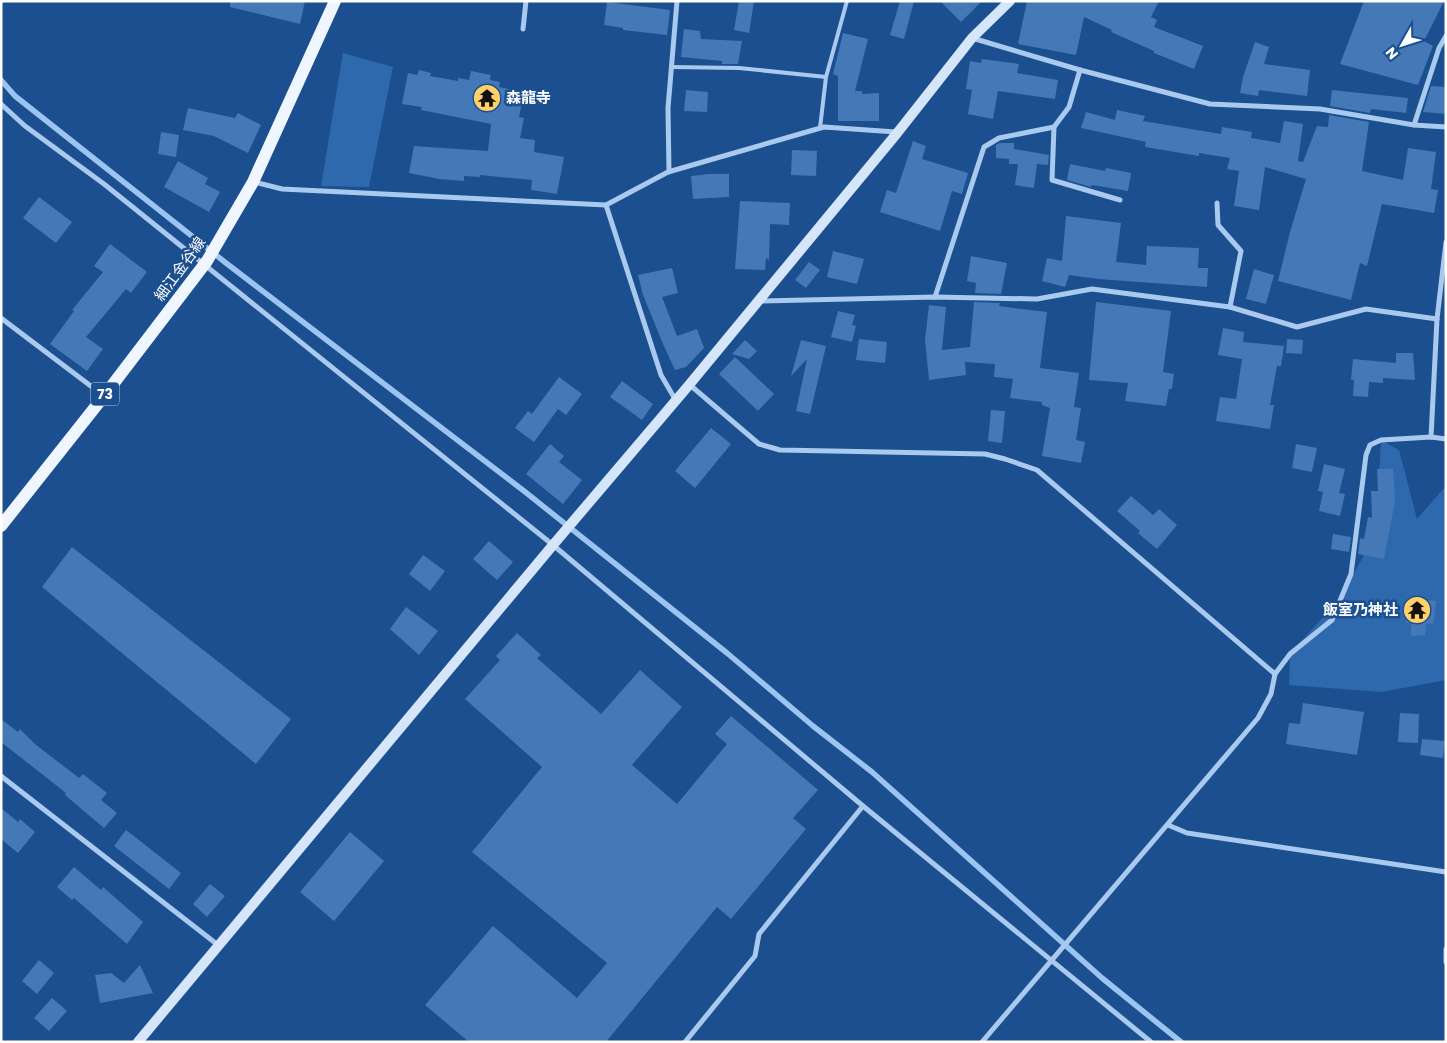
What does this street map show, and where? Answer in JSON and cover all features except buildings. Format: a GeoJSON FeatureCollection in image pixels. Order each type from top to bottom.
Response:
{"type":"FeatureCollection","features":[{"type":"Feature","properties":{"kind":"main road","name":"細江金谷線"},"geometry":{"type":"LineString","coordinates":[[1,526],[104,396],[205,264],[222,238],[253,182],[336,1]]}},
{"type":"Feature","properties":{"kind":"street"},"geometry":{"type":"LineString","coordinates":[[522,29],[526,1]]}},
{"type":"Feature","properties":{"kind":"street"},"geometry":{"type":"LineString","coordinates":[[669,172],[668,108],[677,1]]}},
{"type":"Feature","properties":{"kind":"street"},"geometry":{"type":"LineString","coordinates":[[138,1042],[560,536],[676,400],[898,132],[972,38],[1010,1]]}},
{"type":"Feature","properties":{"kind":"street"},"geometry":{"type":"LineString","coordinates":[[1414,125],[1439,48],[1446,36]]}},
{"type":"Feature","properties":{"kind":"street"},"geometry":{"type":"LineString","coordinates":[[972,38],[1080,70],[1210,104],[1320,109],[1414,125],[1446,127]]}},
{"type":"Feature","properties":{"kind":"street"},"geometry":{"type":"LineString","coordinates":[[1080,70],[1069,107],[1054,127],[1052,180],[1120,200]]}},
{"type":"Feature","properties":{"kind":"street"},"geometry":{"type":"LineString","coordinates":[[1,104],[25,126],[104,184],[205,264],[553,545],[863,806],[1151,1042]]}},
{"type":"Feature","properties":{"kind":"street"},"geometry":{"type":"LineString","coordinates":[[936,297],[984,147],[999,138],[1054,127]]}},
{"type":"Feature","properties":{"kind":"street"},"geometry":{"type":"LineString","coordinates":[[253,182],[282,189],[606,205],[669,172],[820,128],[898,132]]}},
{"type":"Feature","properties":{"kind":"street"},"geometry":{"type":"LineString","coordinates":[[1217,203],[1218,225],[1241,251],[1230,307]]}},
{"type":"Feature","properties":{"kind":"street"},"geometry":{"type":"LineString","coordinates":[[606,205],[661,375],[676,400]]}},
{"type":"Feature","properties":{"kind":"street"},"geometry":{"type":"LineString","coordinates":[[1431,437],[1436,319],[1446,242]]}},
{"type":"Feature","properties":{"kind":"street"},"geometry":{"type":"LineString","coordinates":[[758,301],[936,297],[1037,300],[1092,290],[1230,307],[1297,327],[1366,309],[1436,319]]}},
{"type":"Feature","properties":{"kind":"street"},"geometry":{"type":"LineString","coordinates":[[1,318],[104,396]]}},
{"type":"Feature","properties":{"kind":"street"},"geometry":{"type":"LineString","coordinates":[[689,384],[759,444],[780,450],[984,454],[1037,470],[1275,674]]}},
{"type":"Feature","properties":{"kind":"street"},"geometry":{"type":"LineString","coordinates":[[982,1042],[1258,718],[1271,694],[1275,674],[1290,654],[1332,620],[1351,574],[1366,455],[1370,446],[1381,440],[1431,437],[1446,439]]}},
{"type":"Feature","properties":{"kind":"street"},"geometry":{"type":"LineString","coordinates":[[1,776],[218,945]]}},
{"type":"Feature","properties":{"kind":"street"},"geometry":{"type":"LineString","coordinates":[[685,1042],[755,956],[759,934],[863,806]]}},
{"type":"Feature","properties":{"kind":"street"},"geometry":{"type":"LineString","coordinates":[[1168,825],[1187,833],[1446,872]]}},
{"type":"Feature","properties":{"kind":"street"},"geometry":{"type":"LineString","coordinates":[[1446,949],[1446,962]]}},
{"type":"Feature","properties":{"kind":"lane"},"geometry":{"type":"LineString","coordinates":[[820,128],[826,78],[847,1]]}},
{"type":"Feature","properties":{"kind":"lane"},"geometry":{"type":"LineString","coordinates":[[671,67],[739,68],[826,78]]}},
{"type":"Feature","properties":{"kind":"shaded area"},"geometry":{"type":"Polygon","coordinates":[[[343,53],[393,67],[369,187],[321,186],[343,53]]]}},
{"type":"Feature","properties":{"kind":"shaded area"},"geometry":{"type":"Polygon","coordinates":[[[1381,440],[1399,450],[1417,519],[1446,486],[1446,680],[1382,692],[1289,685],[1290,654],[1342,596],[1376,532],[1381,440]]]}},
{"type":"Feature","properties":{"kind":"waterway"},"geometry":{"type":"LineString","coordinates":[[1,80],[15,96],[226,263],[524,491],[727,653],[813,726],[872,772],[1102,978],[1181,1042]]}},
{"type":"Feature","properties":{"kind":"place","name":"森龍寺"},"geometry":{"type":"Point","coordinates":[487,98]}},
{"type":"Feature","properties":{"kind":"place","name":"飯室乃神社"},"geometry":{"type":"Point","coordinates":[1417,610]}}]}
